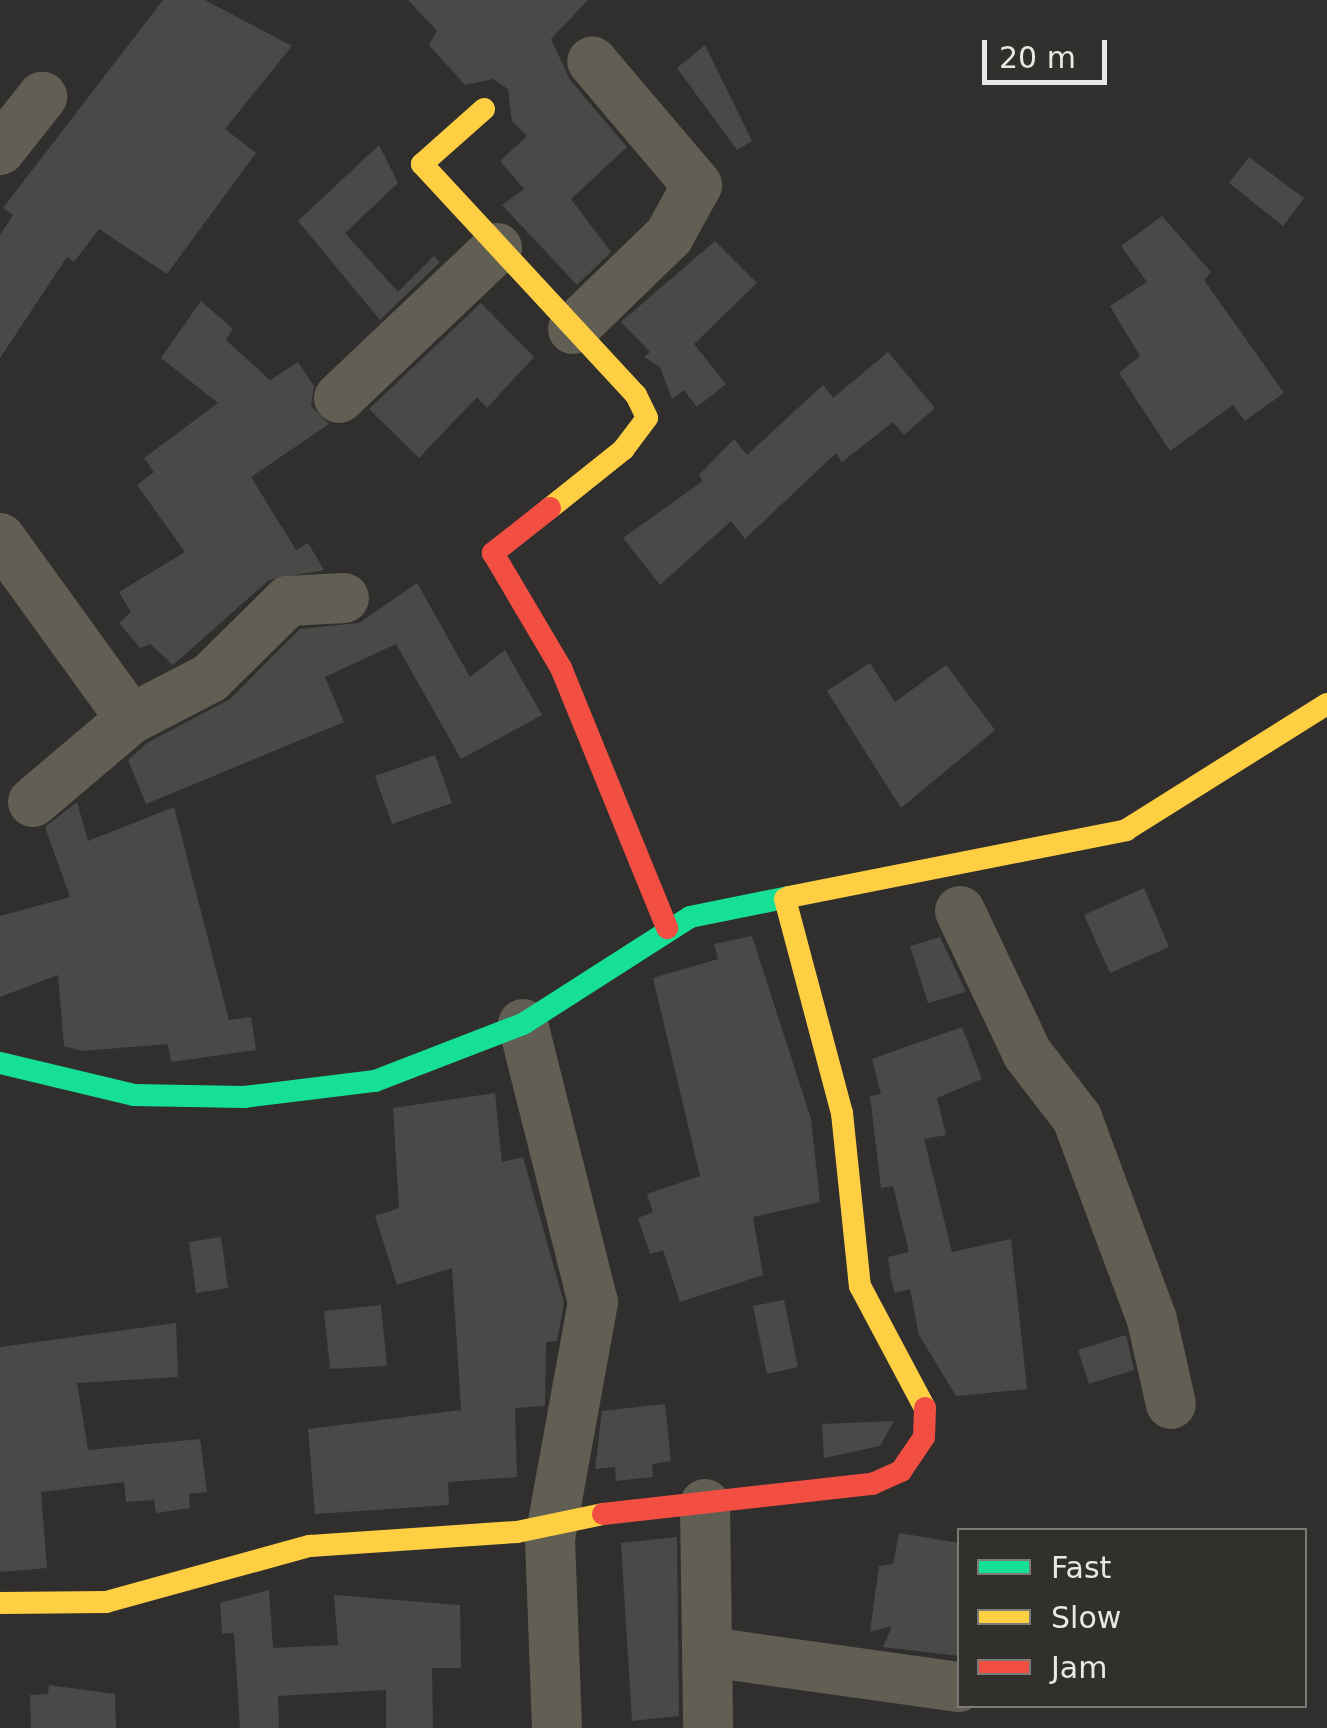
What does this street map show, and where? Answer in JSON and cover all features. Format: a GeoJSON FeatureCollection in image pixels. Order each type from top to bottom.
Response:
{"type":"FeatureCollection","features":[{"type":"Feature","properties":{"kind":"street"},"geometry":{"type":"LineString","coordinates":[[574,329],[669,236],[696,185],[592,60]]}},
{"type":"Feature","properties":{"kind":"street"},"geometry":{"type":"LineString","coordinates":[[0,150],[42,97]]}},
{"type":"Feature","properties":{"kind":"street"},"geometry":{"type":"LineString","coordinates":[[484,109],[422,164],[636,395],[642,433],[522,523],[494,561],[561,668],[667,928]]}},
{"type":"Feature","properties":{"kind":"street"},"geometry":{"type":"LineString","coordinates":[[339,398],[496,248]]}},
{"type":"Feature","properties":{"kind":"street"},"geometry":{"type":"LineString","coordinates":[[0,538],[130,718]]}},
{"type":"Feature","properties":{"kind":"street"},"geometry":{"type":"LineString","coordinates":[[33,802],[130,718],[210,678],[288,601],[344,598]]}},
{"type":"Feature","properties":{"kind":"street"},"geometry":{"type":"LineString","coordinates":[[0,1063],[134,1096],[244,1097],[375,1082],[522,1024],[667,928],[727,905],[785,899],[1126,830],[1327,704]]}},
{"type":"Feature","properties":{"kind":"street"},"geometry":{"type":"LineString","coordinates":[[0,1603],[106,1602],[310,1546],[517,1532],[554,1519],[872,1484],[901,1471],[924,1437],[926,1398],[872,1323],[860,1286],[842,1112],[785,899]]}},
{"type":"Feature","properties":{"kind":"street"},"geometry":{"type":"LineString","coordinates":[[960,912],[1027,1053],[1078,1118],[1152,1320],[1171,1404]]}},
{"type":"Feature","properties":{"kind":"street"},"geometry":{"type":"LineString","coordinates":[[522,1024],[593,1302],[554,1519],[558,1728]]}},
{"type":"Feature","properties":{"kind":"street"},"geometry":{"type":"LineString","coordinates":[[705,1504],[708,1728]]}},
{"type":"Feature","properties":{"kind":"street"},"geometry":{"type":"LineString","coordinates":[[709,1652],[957,1687]]}},
{"type":"Feature","properties":{"kind":"building"},"geometry":{"type":"Polygon","coordinates":[[[163,0],[205,0],[292,46],[225,129],[256,153],[167,274],[99,229],[74,262],[67,257],[0,358],[0,235],[13,215],[3,208],[163,0]]]}},
{"type":"Feature","properties":{"kind":"building"},"geometry":{"type":"Polygon","coordinates":[[[408,0],[588,0],[551,39],[570,80],[627,147],[571,199],[611,252],[577,285],[502,205],[524,189],[500,161],[527,136],[512,121],[508,89],[493,79],[465,85],[429,45],[437,31],[408,0]]]}},
{"type":"Feature","properties":{"kind":"building"},"geometry":{"type":"Polygon","coordinates":[[[705,45],[752,141],[737,150],[677,68],[705,45]]]}},
{"type":"Feature","properties":{"kind":"building"},"geometry":{"type":"Polygon","coordinates":[[[379,145],[398,183],[345,233],[398,292],[434,256],[440,262],[380,320],[298,221],[379,145]]]}},
{"type":"Feature","properties":{"kind":"building"},"geometry":{"type":"Polygon","coordinates":[[[1249,157],[1304,198],[1283,226],[1229,183],[1249,157]]]}},
{"type":"Feature","properties":{"kind":"building"},"geometry":{"type":"Polygon","coordinates":[[[1162,216],[1211,272],[1204,280],[1284,393],[1245,421],[1233,405],[1170,451],[1119,373],[1140,356],[1110,306],[1147,282],[1121,246],[1162,216]]]}},
{"type":"Feature","properties":{"kind":"building"},"geometry":{"type":"Polygon","coordinates":[[[715,241],[757,283],[694,344],[726,384],[697,407],[684,390],[672,399],[660,367],[644,357],[650,352],[621,322],[715,241]]]}},
{"type":"Feature","properties":{"kind":"building"},"geometry":{"type":"Polygon","coordinates":[[[201,301],[233,329],[226,340],[270,380],[298,362],[314,386],[311,406],[329,424],[251,477],[296,550],[308,543],[324,570],[269,580],[173,665],[150,644],[140,648],[119,623],[131,612],[119,592],[185,552],[137,485],[154,472],[144,458],[218,403],[161,358],[201,301]]]}},
{"type":"Feature","properties":{"kind":"building"},"geometry":{"type":"Polygon","coordinates":[[[481,303],[534,357],[487,408],[477,397],[419,458],[369,409],[481,303]]]}},
{"type":"Feature","properties":{"kind":"building"},"geometry":{"type":"Polygon","coordinates":[[[888,352],[935,408],[904,435],[893,422],[842,462],[836,453],[745,539],[731,521],[660,585],[623,538],[703,481],[699,475],[734,439],[747,455],[823,385],[833,398],[888,352]]]}},
{"type":"Feature","properties":{"kind":"building"},"geometry":{"type":"Polygon","coordinates":[[[417,583],[470,677],[505,650],[542,715],[461,759],[396,644],[325,677],[344,722],[146,804],[128,760],[147,743],[230,699],[300,629],[359,623],[417,583]]]}},
{"type":"Feature","properties":{"kind":"building"},"geometry":{"type":"Polygon","coordinates":[[[870,663],[895,702],[946,665],[995,730],[901,808],[827,691],[870,663]]]}},
{"type":"Feature","properties":{"kind":"building"},"geometry":{"type":"Polygon","coordinates":[[[435,755],[452,803],[392,824],[375,776],[435,755]]]}},
{"type":"Feature","properties":{"kind":"building"},"geometry":{"type":"Polygon","coordinates":[[[77,802],[88,841],[174,807],[229,1020],[251,1017],[256,1050],[171,1062],[168,1044],[82,1051],[64,1046],[58,975],[0,997],[0,916],[70,897],[45,827],[77,802]]]}},
{"type":"Feature","properties":{"kind":"building"},"geometry":{"type":"Polygon","coordinates":[[[1144,888],[1169,947],[1110,973],[1084,915],[1144,888]]]}},
{"type":"Feature","properties":{"kind":"building"},"geometry":{"type":"Polygon","coordinates":[[[752,936],[811,1119],[820,1202],[753,1217],[763,1275],[680,1302],[663,1250],[650,1254],[638,1218],[653,1212],[647,1194],[700,1176],[653,978],[718,959],[714,944],[752,936]]]}},
{"type":"Feature","properties":{"kind":"building"},"geometry":{"type":"Polygon","coordinates":[[[940,937],[966,992],[928,1003],[910,946],[940,937]]]}},
{"type":"Feature","properties":{"kind":"building"},"geometry":{"type":"Polygon","coordinates":[[[962,1027],[982,1079],[937,1098],[946,1135],[924,1139],[952,1252],[1011,1239],[1027,1389],[956,1396],[919,1335],[910,1289],[895,1293],[891,1280],[888,1257],[909,1252],[893,1186],[881,1188],[870,1096],[881,1094],[872,1059],[962,1027]]]}},
{"type":"Feature","properties":{"kind":"building"},"geometry":{"type":"Polygon","coordinates":[[[495,1093],[502,1162],[523,1157],[564,1303],[557,1341],[546,1342],[545,1406],[515,1408],[517,1477],[448,1482],[449,1505],[315,1514],[308,1429],[461,1410],[452,1268],[397,1285],[375,1216],[399,1208],[393,1108],[495,1093]]]}},
{"type":"Feature","properties":{"kind":"building"},"geometry":{"type":"Polygon","coordinates":[[[221,1237],[228,1288],[196,1293],[189,1242],[221,1237]]]}},
{"type":"Feature","properties":{"kind":"building"},"geometry":{"type":"Polygon","coordinates":[[[784,1300],[798,1367],[767,1374],[753,1306],[784,1300]]]}},
{"type":"Feature","properties":{"kind":"building"},"geometry":{"type":"Polygon","coordinates":[[[381,1305],[387,1366],[330,1369],[324,1311],[381,1305]]]}},
{"type":"Feature","properties":{"kind":"building"},"geometry":{"type":"Polygon","coordinates":[[[176,1323],[178,1377],[77,1383],[88,1450],[200,1439],[207,1492],[189,1494],[190,1508],[156,1513],[154,1500],[126,1502],[124,1482],[41,1492],[47,1568],[0,1572],[0,1347],[176,1323]]]}},
{"type":"Feature","properties":{"kind":"building"},"geometry":{"type":"Polygon","coordinates":[[[1126,1335],[1134,1370],[1089,1384],[1078,1350],[1126,1335]]]}},
{"type":"Feature","properties":{"kind":"building"},"geometry":{"type":"Polygon","coordinates":[[[665,1404],[671,1461],[652,1464],[653,1477],[616,1481],[615,1467],[595,1469],[602,1411],[665,1404]]]}},
{"type":"Feature","properties":{"kind":"building"},"geometry":{"type":"Polygon","coordinates":[[[894,1421],[880,1446],[824,1458],[822,1424],[894,1421]]]}},
{"type":"Feature","properties":{"kind":"building"},"geometry":{"type":"Polygon","coordinates":[[[899,1533],[957,1543],[957,1656],[883,1647],[892,1626],[870,1632],[879,1566],[893,1564],[899,1533]]]}},
{"type":"Feature","properties":{"kind":"building"},"geometry":{"type":"Polygon","coordinates":[[[677,1537],[679,1716],[632,1721],[621,1543],[677,1537]]]}},
{"type":"Feature","properties":{"kind":"building"},"geometry":{"type":"Polygon","coordinates":[[[269,1590],[273,1648],[338,1645],[334,1595],[460,1605],[461,1668],[432,1668],[433,1728],[386,1728],[386,1690],[278,1696],[279,1728],[240,1728],[234,1633],[222,1634],[220,1603],[269,1590]]]}},
{"type":"Feature","properties":{"kind":"building"},"geometry":{"type":"Polygon","coordinates":[[[49,1685],[115,1694],[116,1728],[31,1728],[30,1695],[48,1694],[49,1685]]]}},
{"type":"Feature","properties":{"kind":"traffic: fast"},"geometry":{"type":"LineString","coordinates":[[0,1063],[134,1095],[244,1097],[375,1081],[523,1024],[690,917],[789,897]]}},
{"type":"Feature","properties":{"kind":"traffic: slow"},"geometry":{"type":"LineString","coordinates":[[484,109],[422,164],[636,395],[647,418],[624,449],[550,508]]}},
{"type":"Feature","properties":{"kind":"traffic: slow"},"geometry":{"type":"LineString","coordinates":[[789,897],[1126,830],[1327,704]]}},
{"type":"Feature","properties":{"kind":"traffic: slow"},"geometry":{"type":"LineString","coordinates":[[785,899],[842,1113],[860,1286],[925,1408]]}},
{"type":"Feature","properties":{"kind":"traffic: slow"},"geometry":{"type":"LineString","coordinates":[[0,1603],[106,1602],[310,1546],[517,1532],[603,1514]]}},
{"type":"Feature","properties":{"kind":"traffic: jam"},"geometry":{"type":"LineString","coordinates":[[550,508],[493,553],[561,668],[667,928]]}},
{"type":"Feature","properties":{"kind":"traffic: jam"},"geometry":{"type":"LineString","coordinates":[[603,1514],[872,1484],[901,1471],[924,1437],[925,1408]]}}]}
